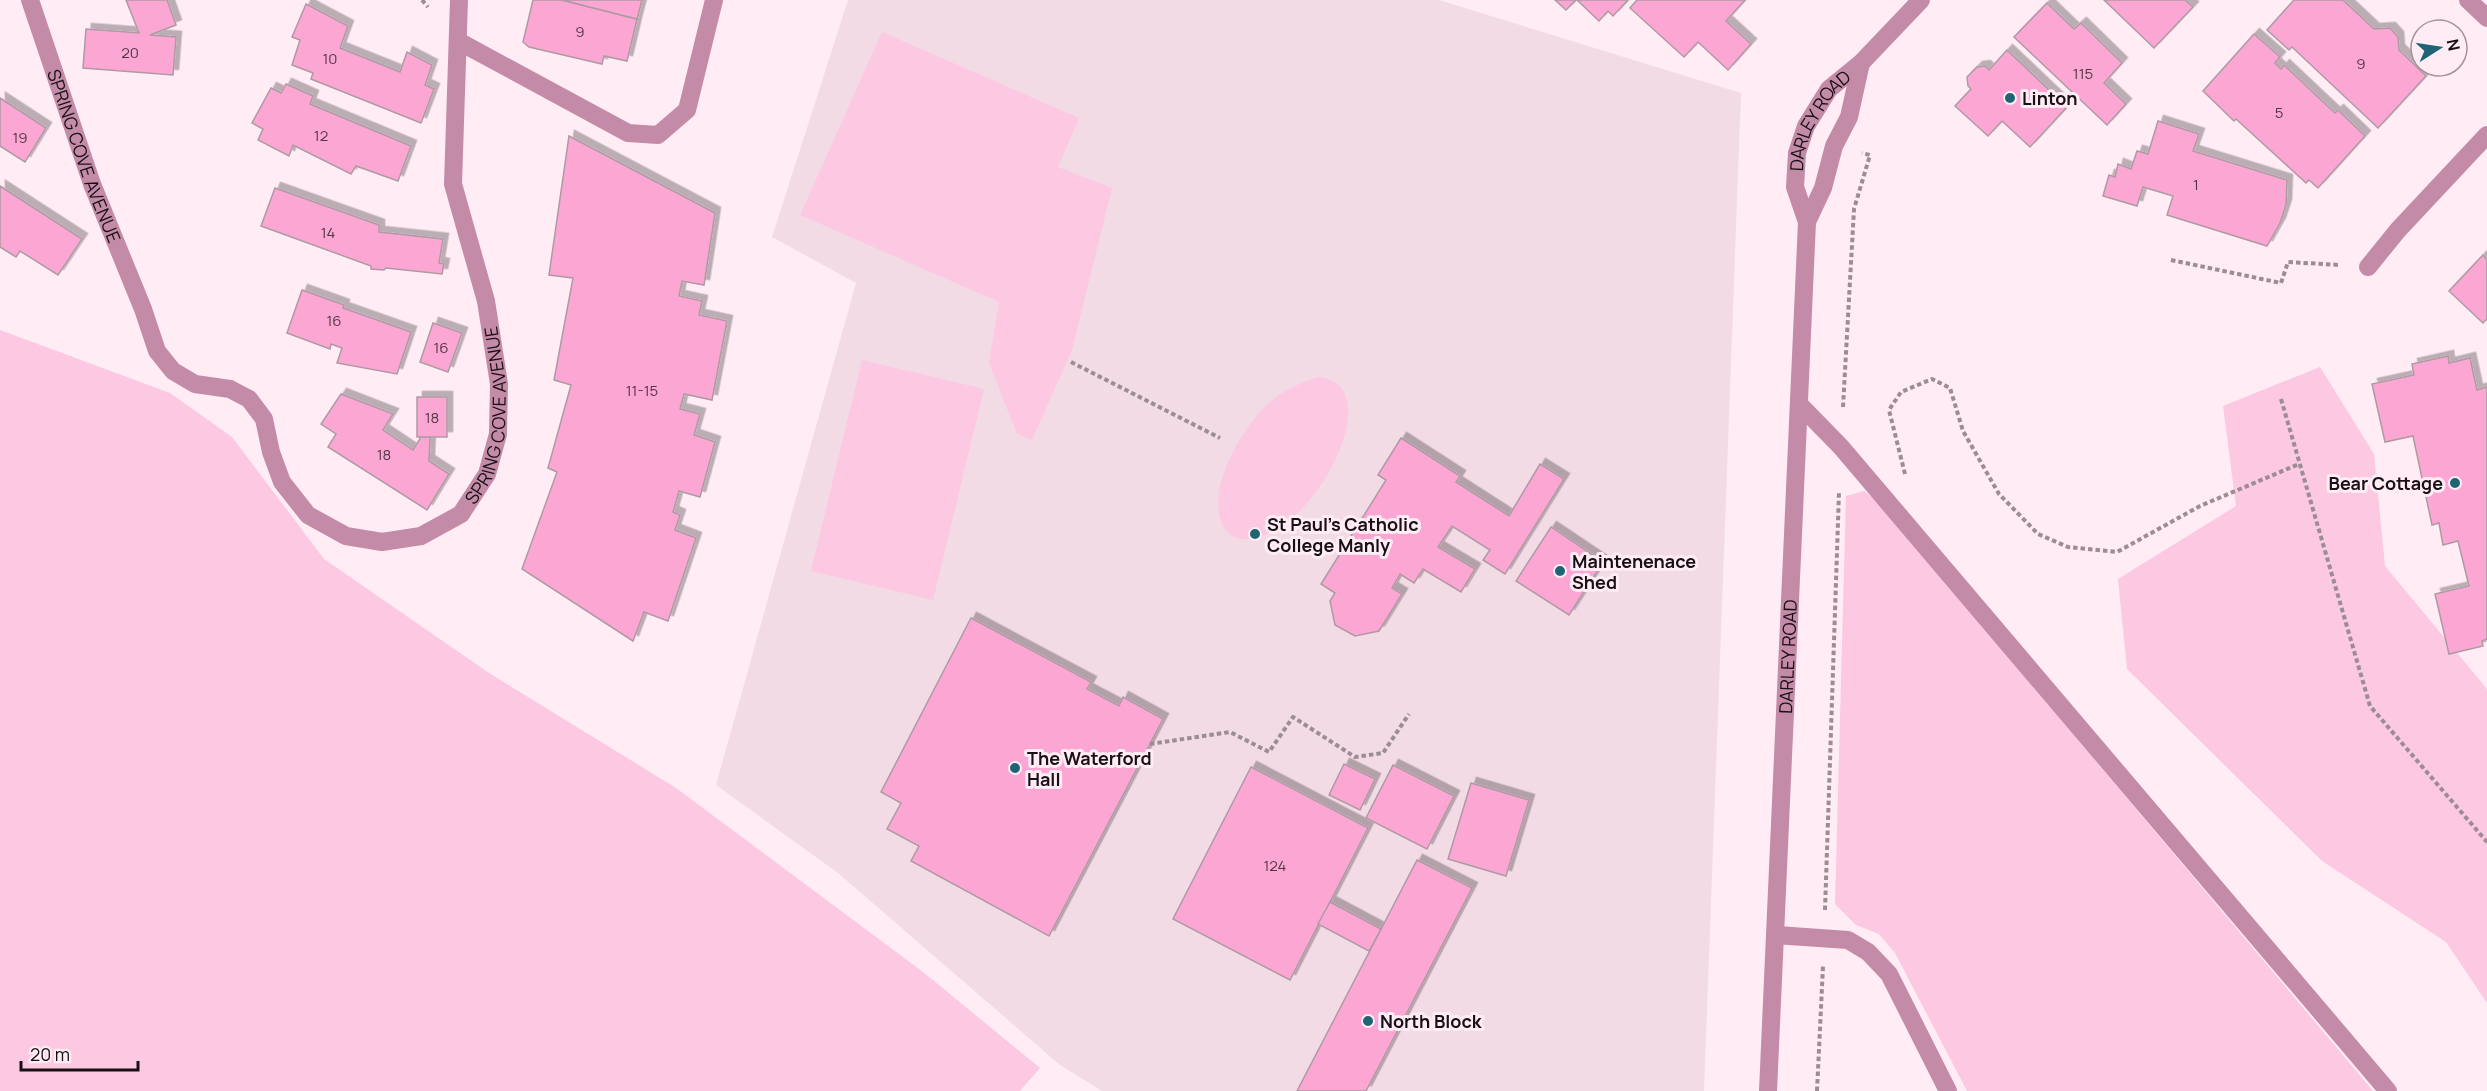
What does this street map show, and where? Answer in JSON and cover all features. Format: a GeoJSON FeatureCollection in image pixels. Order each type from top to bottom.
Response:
{"type":"FeatureCollection","features":[{"type":"Feature","properties":{"kind":"street","name":"SPRING COVE AVENUE"},"geometry":{"type":"LineString","coordinates":[[30,0],[92,184],[143,309],[157,351],[173,371],[195,384],[230,389],[249,399],[264,419],[271,452],[282,482],[308,515],[346,537],[382,542],[421,536],[461,514],[487,474],[498,434],[499,384],[486,302],[453,184],[459,0]]}},
{"type":"Feature","properties":{"kind":"street"},"geometry":{"type":"LineString","coordinates":[[458,41],[628,133],[658,135],[687,110],[714,0]]}},
{"type":"Feature","properties":{"kind":"street","name":"DARLEY ROAD"},"geometry":{"type":"LineString","coordinates":[[1768,1091],[1807,222],[1795,187],[1797,153],[1801,138],[1829,89],[1861,63],[1920,0]]}},
{"type":"Feature","properties":{"kind":"street"},"geometry":{"type":"LineString","coordinates":[[2468,0],[2487,18]]}},
{"type":"Feature","properties":{"kind":"street","name":"DARLEY ROAD"},"geometry":{"type":"LineString","coordinates":[[1807,222],[1823,188],[1834,146],[1849,117],[1861,63]]}},
{"type":"Feature","properties":{"kind":"street"},"geometry":{"type":"LineString","coordinates":[[2368,267],[2398,230],[2487,135]]}},
{"type":"Feature","properties":{"kind":"street"},"geometry":{"type":"LineString","coordinates":[[1799,404],[1841,447],[2388,1091]]}},
{"type":"Feature","properties":{"kind":"street"},"geometry":{"type":"LineString","coordinates":[[1776,935],[1848,940],[1868,952],[1889,974],[1948,1091]]}},
{"type":"Feature","properties":{"kind":"path"},"geometry":{"type":"LineString","coordinates":[[1817,1091],[1841,447],[1854,209],[1870,155],[1858,151]]}},
{"type":"Feature","properties":{"kind":"path"},"geometry":{"type":"LineString","coordinates":[[2171,260],[2281,283],[2288,262],[2368,267]]}},
{"type":"Feature","properties":{"kind":"path"},"geometry":{"type":"LineString","coordinates":[[1071,362],[1220,438]]}},
{"type":"Feature","properties":{"kind":"path"},"geometry":{"type":"LineString","coordinates":[[1895,511],[1911,498],[1889,410],[1901,392],[1932,379],[1950,388],[1963,431],[1999,494],[2038,534],[2068,547],[2117,552],[2200,506],[2299,464]]}},
{"type":"Feature","properties":{"kind":"path"},"geometry":{"type":"LineString","coordinates":[[2281,399],[2370,706],[2487,842]]}},
{"type":"Feature","properties":{"kind":"path"},"geometry":{"type":"LineString","coordinates":[[1150,744],[1230,732],[1269,752],[1293,717],[1355,757],[1383,753],[1409,714]]}},
{"type":"Feature","properties":{"kind":"shaded area","name":"St Paul's Catholic College Manly"},"geometry":{"type":"Polygon","coordinates":[[[848,0],[1439,0],[1741,93],[1704,1091],[1102,1091],[1060,1065],[838,873],[716,785],[856,283],[772,237],[848,0]]]}},
{"type":"Feature","properties":{"kind":"shaded area"},"geometry":{"type":"Polygon","coordinates":[[[882,32],[1079,118],[1058,167],[1112,188],[1072,350],[1032,440],[1017,434],[989,363],[999,302],[800,215],[882,32]]]}},
{"type":"Feature","properties":{"kind":"shaded area"},"geometry":{"type":"Polygon","coordinates":[[[0,330],[170,393],[232,437],[324,559],[489,673],[676,788],[923,972],[1040,1068],[1020,1091],[0,1091],[0,330]]]}},
{"type":"Feature","properties":{"kind":"shaded area"},"geometry":{"type":"Polygon","coordinates":[[[862,360],[984,389],[933,600],[811,571],[862,360]]]}},
{"type":"Feature","properties":{"kind":"shaded area"},"geometry":{"type":"Polygon","coordinates":[[[2320,367],[2374,454],[2385,566],[2487,689],[2487,1003],[2446,942],[2322,861],[2127,669],[2118,579],[2236,506],[2223,406],[2320,367]]]}},
{"type":"Feature","properties":{"kind":"shaded area"},"geometry":{"type":"Polygon","coordinates":[[[1319,377],[1341,387],[1348,409],[1344,438],[1330,470],[1310,500],[1285,524],[1258,538],[1231,536],[1221,522],[1218,505],[1220,486],[1226,466],[1236,447],[1247,429],[1275,398],[1293,387],[1319,377]]]}},
{"type":"Feature","properties":{"kind":"shaded area"},"geometry":{"type":"Polygon","coordinates":[[[1864,491],[1880,504],[2373,1091],[1967,1091],[1895,953],[1879,934],[1856,925],[1835,904],[1846,496],[1864,491]]]}},
{"type":"Feature","properties":{"kind":"building"},"geometry":{"type":"Polygon","coordinates":[[[126,0],[167,0],[176,25],[150,35],[176,37],[173,75],[83,68],[86,29],[139,33],[126,0]]]}},
{"type":"Feature","properties":{"kind":"building"},"geometry":{"type":"Polygon","coordinates":[[[533,0],[562,0],[637,19],[627,61],[604,56],[602,64],[529,47],[523,42],[533,0]]]}},
{"type":"Feature","properties":{"kind":"building"},"geometry":{"type":"Polygon","coordinates":[[[562,0],[642,0],[637,19],[562,0]]]}},
{"type":"Feature","properties":{"kind":"building"},"geometry":{"type":"Polygon","coordinates":[[[1555,0],[1576,0],[1566,10],[1555,0]]]}},
{"type":"Feature","properties":{"kind":"building"},"geometry":{"type":"Polygon","coordinates":[[[1577,0],[1628,0],[1613,16],[1608,11],[1599,21],[1577,0]]]}},
{"type":"Feature","properties":{"kind":"building"},"geometry":{"type":"Polygon","coordinates":[[[1637,0],[1745,0],[1726,21],[1751,44],[1728,70],[1698,42],[1684,57],[1630,8],[1637,0]]]}},
{"type":"Feature","properties":{"kind":"building"},"geometry":{"type":"Polygon","coordinates":[[[2104,0],[2185,0],[2193,7],[2154,48],[2104,0]]]}},
{"type":"Feature","properties":{"kind":"building"},"geometry":{"type":"Polygon","coordinates":[[[2294,0],[2343,0],[2374,29],[2390,28],[2398,37],[2399,50],[2409,60],[2409,78],[2424,78],[2378,128],[2292,47],[2289,50],[2267,30],[2294,0]]]}},
{"type":"Feature","properties":{"kind":"building"},"geometry":{"type":"Polygon","coordinates":[[[2047,3],[2074,29],[2081,23],[2122,63],[2104,83],[2126,104],[2107,125],[2014,37],[2047,3]]]}},
{"type":"Feature","properties":{"kind":"building"},"geometry":{"type":"Polygon","coordinates":[[[306,4],[348,26],[340,48],[400,72],[407,52],[432,65],[425,85],[434,89],[421,123],[311,79],[313,73],[292,65],[300,40],[292,37],[306,4]]]}},
{"type":"Feature","properties":{"kind":"building"},"geometry":{"type":"Polygon","coordinates":[[[2254,34],[2280,57],[2275,63],[2281,69],[2284,65],[2335,113],[2338,110],[2365,136],[2318,188],[2309,180],[2306,183],[2203,91],[2254,34]]]}},
{"type":"Feature","properties":{"kind":"building","name":"Linton"},"geometry":{"type":"Polygon","coordinates":[[[2007,50],[2067,107],[2030,147],[2002,121],[1988,136],[1955,106],[1971,89],[1968,86],[1967,77],[1977,67],[1985,66],[1989,70],[2007,50]]]}},
{"type":"Feature","properties":{"kind":"building"},"geometry":{"type":"Polygon","coordinates":[[[286,84],[313,96],[310,104],[411,146],[398,181],[356,166],[351,174],[293,145],[289,156],[258,140],[263,129],[252,123],[271,88],[281,93],[286,84]]]}},
{"type":"Feature","properties":{"kind":"building"},"geometry":{"type":"Polygon","coordinates":[[[0,98],[46,128],[25,162],[0,146],[0,98]]]}},
{"type":"Feature","properties":{"kind":"building"},"geometry":{"type":"Polygon","coordinates":[[[2158,121],[2199,134],[2193,151],[2287,180],[2286,205],[2280,223],[2267,246],[2167,215],[2173,196],[2143,187],[2137,206],[2103,196],[2109,175],[2115,177],[2118,164],[2131,169],[2137,151],[2148,154],[2158,121]]]}},
{"type":"Feature","properties":{"kind":"building"},"geometry":{"type":"Polygon","coordinates":[[[569,136],[715,213],[704,285],[682,281],[679,296],[702,301],[699,315],[727,321],[712,400],[684,394],[680,409],[700,414],[694,435],[715,442],[700,497],[679,491],[673,512],[680,515],[675,530],[696,538],[668,621],[644,612],[633,641],[522,569],[557,472],[548,468],[571,385],[554,380],[573,278],[549,275],[569,136]]]}},
{"type":"Feature","properties":{"kind":"building"},"geometry":{"type":"Polygon","coordinates":[[[0,186],[82,239],[58,275],[20,251],[16,257],[0,247],[0,186]]]}},
{"type":"Feature","properties":{"kind":"building"},"geometry":{"type":"Polygon","coordinates":[[[275,188],[379,225],[379,232],[443,239],[439,263],[444,264],[442,274],[386,268],[384,270],[371,269],[371,266],[261,226],[275,188]]]}},
{"type":"Feature","properties":{"kind":"building"},"geometry":{"type":"Polygon","coordinates":[[[2483,255],[2487,260],[2487,319],[2483,323],[2449,291],[2483,255]]]}},
{"type":"Feature","properties":{"kind":"building"},"geometry":{"type":"Polygon","coordinates":[[[302,290],[344,305],[343,308],[411,332],[397,374],[337,363],[342,348],[331,344],[330,349],[287,333],[302,290]]]}},
{"type":"Feature","properties":{"kind":"building"},"geometry":{"type":"Polygon","coordinates":[[[433,323],[462,333],[448,372],[420,362],[433,323]]]}},
{"type":"Feature","properties":{"kind":"building","name":"Bear Cottage"},"geometry":{"type":"Polygon","coordinates":[[[2448,356],[2449,363],[2470,358],[2477,390],[2487,387],[2487,639],[2482,641],[2483,646],[2449,654],[2435,594],[2469,586],[2458,541],[2443,545],[2439,523],[2432,525],[2413,436],[2385,442],[2372,384],[2414,375],[2412,364],[2448,356]]]}},
{"type":"Feature","properties":{"kind":"building"},"geometry":{"type":"Polygon","coordinates":[[[341,394],[393,414],[383,430],[413,450],[421,437],[430,437],[429,461],[449,474],[427,510],[328,447],[336,434],[321,424],[341,394]]]}},
{"type":"Feature","properties":{"kind":"building"},"geometry":{"type":"Polygon","coordinates":[[[417,397],[447,397],[447,437],[417,437],[417,397]]]}},
{"type":"Feature","properties":{"kind":"building"},"geometry":{"type":"Polygon","coordinates":[[[1401,438],[1460,476],[1456,482],[1509,516],[1540,464],[1564,479],[1505,574],[1483,560],[1490,550],[1452,526],[1438,547],[1475,569],[1461,592],[1423,569],[1414,583],[1400,574],[1392,588],[1402,594],[1379,631],[1355,636],[1335,625],[1330,601],[1335,593],[1321,584],[1386,480],[1378,475],[1401,438]]]}},
{"type":"Feature","properties":{"kind":"building","name":"Maintenenace Shed"},"geometry":{"type":"Polygon","coordinates":[[[1551,527],[1603,562],[1569,615],[1516,581],[1551,527]]]}},
{"type":"Feature","properties":{"kind":"building","name":"The Waterford Hall"},"geometry":{"type":"Polygon","coordinates":[[[971,618],[1091,682],[1087,689],[1119,706],[1123,697],[1163,719],[1049,936],[911,861],[919,846],[887,829],[901,803],[881,792],[971,618]]]}},
{"type":"Feature","properties":{"kind":"building"},"geometry":{"type":"Polygon","coordinates":[[[1344,764],[1375,779],[1360,810],[1329,795],[1344,764]]]}},
{"type":"Feature","properties":{"kind":"building"},"geometry":{"type":"Polygon","coordinates":[[[1393,765],[1454,796],[1427,849],[1366,818],[1393,765]]]}},
{"type":"Feature","properties":{"kind":"building"},"geometry":{"type":"Polygon","coordinates":[[[1251,767],[1368,828],[1290,980],[1173,919],[1251,767]]]}},
{"type":"Feature","properties":{"kind":"building"},"geometry":{"type":"Polygon","coordinates":[[[1471,783],[1529,800],[1506,876],[1448,859],[1471,783]]]}},
{"type":"Feature","properties":{"kind":"building","name":"North Block"},"geometry":{"type":"Polygon","coordinates":[[[1417,860],[1472,888],[1366,1091],[1297,1091],[1417,860]]]}},
{"type":"Feature","properties":{"kind":"building"},"geometry":{"type":"Polygon","coordinates":[[[1330,902],[1381,929],[1369,951],[1318,924],[1330,902]]]}},
{"type":"Feature","properties":{"kind":"place","name":"Linton"},"geometry":{"type":"Point","coordinates":[2010,98]}},
{"type":"Feature","properties":{"kind":"place","name":"Bear Cottage"},"geometry":{"type":"Point","coordinates":[2455,483]}},
{"type":"Feature","properties":{"kind":"place","name":"St Paul's Catholic College Manly"},"geometry":{"type":"Point","coordinates":[1255,534]}},
{"type":"Feature","properties":{"kind":"place","name":"Maintenenace Shed"},"geometry":{"type":"Point","coordinates":[1560,571]}},
{"type":"Feature","properties":{"kind":"place","name":"The Waterford Hall"},"geometry":{"type":"Point","coordinates":[1015,768]}},
{"type":"Feature","properties":{"kind":"place","name":"North Block"},"geometry":{"type":"Point","coordinates":[1368,1021]}}]}
